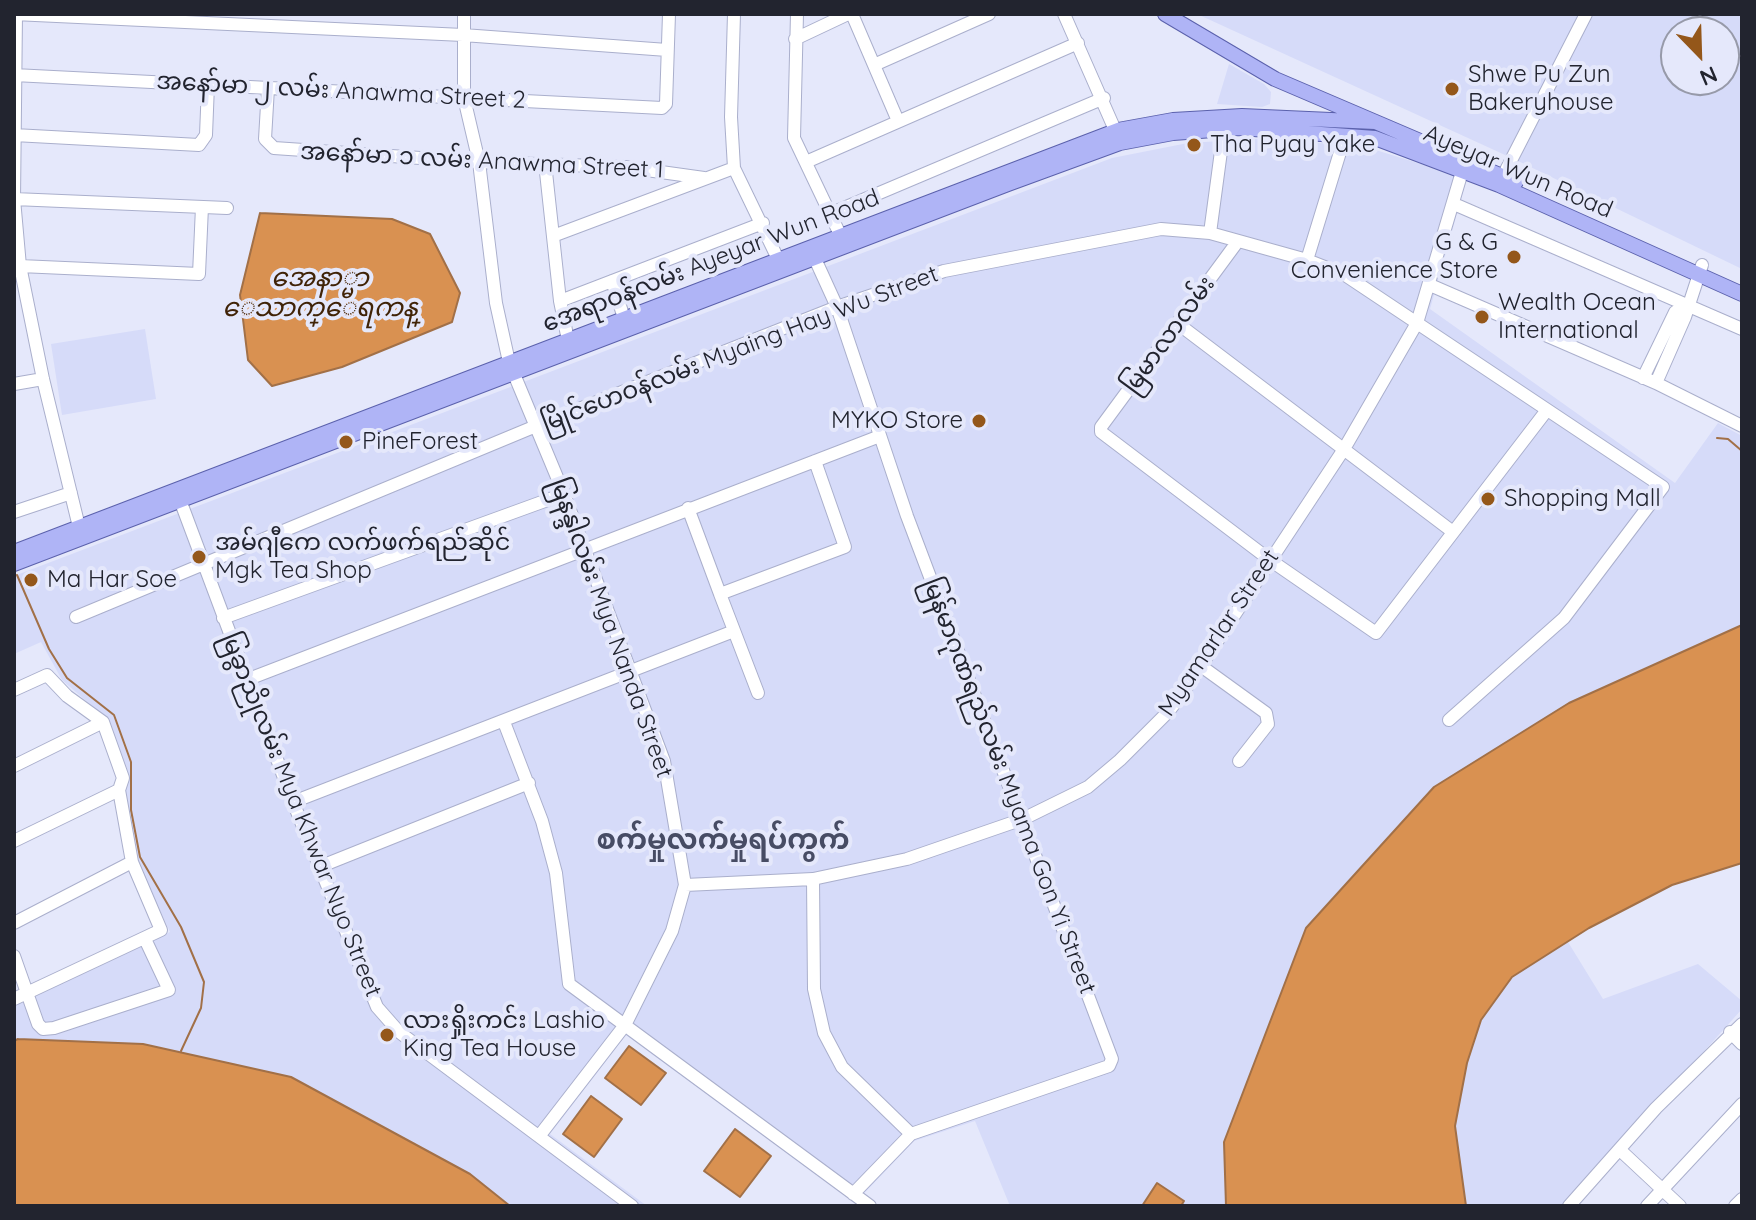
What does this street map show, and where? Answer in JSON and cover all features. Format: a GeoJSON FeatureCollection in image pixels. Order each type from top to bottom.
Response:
{"type":"FeatureCollection","features":[{"type":"Feature","properties":{"kind":"main road"},"geometry":{"type":"LineString","coordinates":[[1165,14],[1275,79],[1377,128]]}},
{"type":"Feature","properties":{"kind":"main road","name":"အေရာဝန်လမ်း Ayeyar Wun Road"},"geometry":{"type":"LineString","coordinates":[[178,495],[1119,136],[1173,120],[1269,123]]}},
{"type":"Feature","properties":{"kind":"main road","name":"Ayeyar Wun Road"},"geometry":{"type":"LineString","coordinates":[[1269,123],[1345,136],[1377,128]]}},
{"type":"Feature","properties":{"kind":"main road","name":"Ayeyar Wun Road"},"geometry":{"type":"LineString","coordinates":[[1269,123],[1377,128],[1700,270],[1742,284]]}},
{"type":"Feature","properties":{"kind":"main road","name":"အေရာဝန်လမ်း Ayeyar Wun Road"},"geometry":{"type":"LineString","coordinates":[[1119,136],[1269,123]]}},
{"type":"Feature","properties":{"kind":"main road","name":"Ayeyar Wun Road"},"geometry":{"type":"LineString","coordinates":[[1465,165],[1503,176],[1700,270],[1742,294]]}},
{"type":"Feature","properties":{"kind":"main road","name":"အေရာဝန်လမ်း Ayeyar Wun Road"},"geometry":{"type":"LineString","coordinates":[[511,368],[568,340],[778,259],[812,253]]}},
{"type":"Feature","properties":{"kind":"main road"},"geometry":{"type":"LineString","coordinates":[[14,564],[80,533],[178,495]]}},
{"type":"Feature","properties":{"kind":"main road"},"geometry":{"type":"LineString","coordinates":[[14,552],[80,533]]}},
{"type":"Feature","properties":{"kind":"street"},"geometry":{"type":"LineString","coordinates":[[80,533],[19,295],[20,266],[14,199],[15,14],[463,35],[667,50],[669,14]]}},
{"type":"Feature","properties":{"kind":"street","name":"မြနန္ဒါလမ်း Mya Nanda Street"},"geometry":{"type":"LineString","coordinates":[[464,14],[464,98],[479,162],[496,303],[511,368],[564,494],[664,761],[685,885],[672,931],[625,1025],[540,1135]]}},
{"type":"Feature","properties":{"kind":"street"},"geometry":{"type":"LineString","coordinates":[[734,14],[731,117],[734,168],[778,259]]}},
{"type":"Feature","properties":{"kind":"street"},"geometry":{"type":"LineString","coordinates":[[797,14],[793,131],[844,241]]}},
{"type":"Feature","properties":{"kind":"street"},"geometry":{"type":"LineString","coordinates":[[795,39],[850,14],[898,121]]}},
{"type":"Feature","properties":{"kind":"street"},"geometry":{"type":"LineString","coordinates":[[874,65],[989,14]]}},
{"type":"Feature","properties":{"kind":"street"},"geometry":{"type":"LineString","coordinates":[[1064,14],[1119,136]]}},
{"type":"Feature","properties":{"kind":"street"},"geometry":{"type":"LineString","coordinates":[[1503,176],[1586,14]]}},
{"type":"Feature","properties":{"kind":"street"},"geometry":{"type":"LineString","coordinates":[[806,162],[1078,43]]}},
{"type":"Feature","properties":{"kind":"street","name":"အနော်မာ ၂ လမ်း Anawma Street 2"},"geometry":{"type":"LineString","coordinates":[[15,75],[665,107],[667,50]]}},
{"type":"Feature","properties":{"kind":"street"},"geometry":{"type":"LineString","coordinates":[[14,135],[199,145],[206,135],[208,85]]}},
{"type":"Feature","properties":{"kind":"street","name":"အနော်မာ ၁ လမ်း Anawma Street 1"},"geometry":{"type":"LineString","coordinates":[[268,88],[265,139],[274,148],[479,162],[652,169],[704,178]]}},
{"type":"Feature","properties":{"kind":"street"},"geometry":{"type":"LineString","coordinates":[[832,213],[1104,98]]}},
{"type":"Feature","properties":{"kind":"street"},"geometry":{"type":"LineString","coordinates":[[1210,233],[1224,129]]}},
{"type":"Feature","properties":{"kind":"street"},"geometry":{"type":"LineString","coordinates":[[1307,260],[1345,136]]}},
{"type":"Feature","properties":{"kind":"street"},"geometry":{"type":"LineString","coordinates":[[545,163],[560,301],[568,340]]}},
{"type":"Feature","properties":{"kind":"street","name":"Myamarlar Street"},"geometry":{"type":"LineString","coordinates":[[685,885],[813,879],[907,859],[1023,819],[1088,787],[1120,760],[1168,712],[1344,449],[1417,323],[1465,165]]}},
{"type":"Feature","properties":{"kind":"street"},"geometry":{"type":"LineString","coordinates":[[553,236],[734,168]]}},
{"type":"Feature","properties":{"kind":"street"},"geometry":{"type":"LineString","coordinates":[[14,199],[227,208]]}},
{"type":"Feature","properties":{"kind":"street"},"geometry":{"type":"LineString","coordinates":[[1454,204],[1742,329]]}},
{"type":"Feature","properties":{"kind":"street"},"geometry":{"type":"LineString","coordinates":[[20,266],[199,274],[202,207]]}},
{"type":"Feature","properties":{"kind":"street"},"geometry":{"type":"LineString","coordinates":[[560,301],[763,223]]}},
{"type":"Feature","properties":{"kind":"street","name":"မြိုင်ဟေဝန်လမ်း Myaing Hay Wu Street"},"geometry":{"type":"LineString","coordinates":[[76,617],[536,426],[837,307],[944,271],[1161,229],[1210,233],[1307,260],[1345,275],[1663,487],[1564,618],[1449,720]]}},
{"type":"Feature","properties":{"kind":"street","name":"မြမာလာလမ်း"},"geometry":{"type":"LineString","coordinates":[[1238,241],[1101,429],[1270,560]]}},
{"type":"Feature","properties":{"kind":"street","name":"မြန်မာဂုဏ်ရည်လမ်း Myama Gon Yi Street"},"geometry":{"type":"LineString","coordinates":[[812,253],[837,307],[907,516],[1112,1059],[1109,1066],[911,1134]]}},
{"type":"Feature","properties":{"kind":"street"},"geometry":{"type":"LineString","coordinates":[[1649,380],[1675,312],[1687,304],[1700,270]]}},
{"type":"Feature","properties":{"kind":"street"},"geometry":{"type":"LineString","coordinates":[[612,281],[624,318]]}},
{"type":"Feature","properties":{"kind":"street"},"geometry":{"type":"LineString","coordinates":[[1430,285],[1649,380],[1742,426]]}},
{"type":"Feature","properties":{"kind":"street"},"geometry":{"type":"LineString","coordinates":[[1177,323],[1453,532]]}},
{"type":"Feature","properties":{"kind":"street"},"geometry":{"type":"LineString","coordinates":[[14,384],[43,379]]}},
{"type":"Feature","properties":{"kind":"street"},"geometry":{"type":"LineString","coordinates":[[1270,560],[1376,633],[1547,410]]}},
{"type":"Feature","properties":{"kind":"street"},"geometry":{"type":"LineString","coordinates":[[246,680],[880,436]]}},
{"type":"Feature","properties":{"kind":"street"},"geometry":{"type":"LineString","coordinates":[[720,594],[845,547],[815,461]]}},
{"type":"Feature","properties":{"kind":"street"},"geometry":{"type":"LineString","coordinates":[[14,512],[71,493]]}},
{"type":"Feature","properties":{"kind":"street"},"geometry":{"type":"LineString","coordinates":[[223,618],[564,494]]}},
{"type":"Feature","properties":{"kind":"street","name":"မြခွာညိုလမ်း Mya Khwar Nyo Street"},"geometry":{"type":"LineString","coordinates":[[178,495],[293,802],[369,990],[385,1018],[412,1042],[632,1206]]}},
{"type":"Feature","properties":{"kind":"street"},"geometry":{"type":"LineString","coordinates":[[688,508],[758,693]]}},
{"type":"Feature","properties":{"kind":"street"},"geometry":{"type":"LineString","coordinates":[[293,802],[734,631]]}},
{"type":"Feature","properties":{"kind":"street"},"geometry":{"type":"LineString","coordinates":[[1201,666],[1266,713],[1268,724],[1239,761]]}},
{"type":"Feature","properties":{"kind":"street"},"geometry":{"type":"LineString","coordinates":[[14,690],[47,675],[67,696],[103,722],[123,778],[119,790],[132,862],[161,930],[14,999]]}},
{"type":"Feature","properties":{"kind":"street"},"geometry":{"type":"LineString","coordinates":[[14,766],[103,722]]}},
{"type":"Feature","properties":{"kind":"street"},"geometry":{"type":"LineString","coordinates":[[504,722],[529,783],[556,873],[569,984],[870,1206]]}},
{"type":"Feature","properties":{"kind":"street"},"geometry":{"type":"LineString","coordinates":[[319,867],[529,783]]}},
{"type":"Feature","properties":{"kind":"street"},"geometry":{"type":"LineString","coordinates":[[14,841],[119,790]]}},
{"type":"Feature","properties":{"kind":"street"},"geometry":{"type":"LineString","coordinates":[[14,923],[132,862]]}},
{"type":"Feature","properties":{"kind":"street"},"geometry":{"type":"LineString","coordinates":[[813,879],[814,989],[824,1033],[842,1067],[911,1134],[853,1194]]}},
{"type":"Feature","properties":{"kind":"street"},"geometry":{"type":"LineString","coordinates":[[14,956],[36,1019],[43,1029],[166,993],[170,985],[145,939]]}},
{"type":"Feature","properties":{"kind":"street"},"geometry":{"type":"LineString","coordinates":[[1737,1026],[1742,1044]]}},
{"type":"Feature","properties":{"kind":"street"},"geometry":{"type":"LineString","coordinates":[[1569,1206],[1737,1026]]}},
{"type":"Feature","properties":{"kind":"street"},"geometry":{"type":"LineString","coordinates":[[1647,1206],[1742,1104]]}},
{"type":"Feature","properties":{"kind":"street"},"geometry":{"type":"LineString","coordinates":[[1620,1150],[1680,1206]]}},
{"type":"Feature","properties":{"kind":"street"},"geometry":{"type":"LineString","coordinates":[[1735,1206],[1742,1199]]}},
{"type":"Feature","properties":{"kind":"shaded area"},"geometry":{"type":"Polygon","coordinates":[[[1197,14],[1742,14],[1742,269],[1516,160],[1197,14]]]}},
{"type":"Feature","properties":{"kind":"shaded area"},"geometry":{"type":"Polygon","coordinates":[[[1229,64],[1264,84],[1271,92],[1270,104],[1262,107],[1217,104],[1229,64]]]}},
{"type":"Feature","properties":{"kind":"shaded area"},"geometry":{"type":"Polygon","coordinates":[[[1270,138],[1369,148],[1467,178],[1430,309],[1675,483],[1718,423],[1742,436],[1742,625],[1569,703],[1434,787],[1306,927],[1224,1142],[1226,1206],[1010,1206],[975,1121],[914,1141],[855,1203],[626,1035],[550,1134],[647,1206],[510,1206],[470,1174],[291,1077],[143,1044],[14,1041],[14,1006],[170,932],[135,857],[124,797],[128,779],[107,719],[62,680],[41,642],[14,654],[14,576],[1112,158],[1188,143],[1270,138]]]}},
{"type":"Feature","properties":{"kind":"shaded area"},"geometry":{"type":"Polygon","coordinates":[[[145,329],[156,399],[62,415],[51,344],[145,329]]]}},
{"type":"Feature","properties":{"kind":"shaded area"},"geometry":{"type":"Polygon","coordinates":[[[1568,942],[1603,999],[1698,964],[1742,1001],[1742,1009],[1565,1206],[1466,1206],[1455,1126],[1467,1063],[1481,1020],[1512,977],[1568,942]]]}},
{"type":"Feature","properties":{"kind":"water","name":"အေနာ္မာ ေသာက္ေရကန္"},"geometry":{"type":"Polygon","coordinates":[[[260,213],[392,219],[430,234],[460,293],[452,322],[342,367],[272,386],[248,360],[240,295],[260,213]]]}},
{"type":"Feature","properties":{"kind":"water"},"geometry":{"type":"Polygon","coordinates":[[[1742,625],[1742,863],[1672,885],[1589,928],[1512,977],[1481,1020],[1467,1063],[1455,1126],[1466,1206],[1226,1206],[1224,1142],[1306,928],[1434,787],[1569,703],[1742,625]]]}},
{"type":"Feature","properties":{"kind":"water"},"geometry":{"type":"Polygon","coordinates":[[[14,1041],[143,1044],[291,1077],[470,1174],[510,1206],[14,1206],[14,1041]]]}},
{"type":"Feature","properties":{"kind":"water"},"geometry":{"type":"Polygon","coordinates":[[[629,1046],[666,1073],[641,1105],[605,1078],[629,1046]]]}},
{"type":"Feature","properties":{"kind":"water"},"geometry":{"type":"Polygon","coordinates":[[[591,1096],[622,1119],[594,1157],[563,1134],[591,1096]]]}},
{"type":"Feature","properties":{"kind":"water"},"geometry":{"type":"Polygon","coordinates":[[[735,1129],[771,1156],[740,1197],[704,1171],[735,1129]]]}},
{"type":"Feature","properties":{"kind":"water"},"geometry":{"type":"Polygon","coordinates":[[[1157,1183],[1184,1201],[1181,1206],[1142,1206],[1157,1183]]]}},
{"type":"Feature","properties":{"kind":"waterway"},"geometry":{"type":"LineString","coordinates":[[1717,438],[1728,439],[1742,451]]}},
{"type":"Feature","properties":{"kind":"waterway"},"geometry":{"type":"LineString","coordinates":[[17,575],[49,649],[67,678],[114,715],[131,762],[131,810],[140,857],[181,927],[204,982],[201,1008],[181,1051]]}},
{"type":"Feature","properties":{"kind":"place","name":"Shwe Pu Zun Bakeryhouse"},"geometry":{"type":"Point","coordinates":[1452,89]}},
{"type":"Feature","properties":{"kind":"place","name":"Tha Pyay Yake"},"geometry":{"type":"Point","coordinates":[1194,145]}},
{"type":"Feature","properties":{"kind":"place","name":"G & G Convenience Store"},"geometry":{"type":"Point","coordinates":[1514,257]}},
{"type":"Feature","properties":{"kind":"place","name":"Wealth Ocean International"},"geometry":{"type":"Point","coordinates":[1482,317]}},
{"type":"Feature","properties":{"kind":"place","name":"MYKO Store"},"geometry":{"type":"Point","coordinates":[979,421]}},
{"type":"Feature","properties":{"kind":"place","name":"PineForest"},"geometry":{"type":"Point","coordinates":[346,442]}},
{"type":"Feature","properties":{"kind":"place","name":"Shopping Mall"},"geometry":{"type":"Point","coordinates":[1488,499]}},
{"type":"Feature","properties":{"kind":"place","name":"အမ်ဂျီကေ လက်ဖက်ရည်ဆိုင် Mgk Tea Shop"},"geometry":{"type":"Point","coordinates":[199,557]}},
{"type":"Feature","properties":{"kind":"place","name":"Ma Har Soe"},"geometry":{"type":"Point","coordinates":[31,580]}},
{"type":"Feature","properties":{"kind":"place","name":"လားရှိုးကင်း Lashio King Tea House"},"geometry":{"type":"Point","coordinates":[387,1035]}},
{"type":"Feature","properties":{"kind":"district","name":"စက်မှုလက်မှုရပ်ကွက်"},"geometry":{"type":"Point","coordinates":[723,841]}}]}
